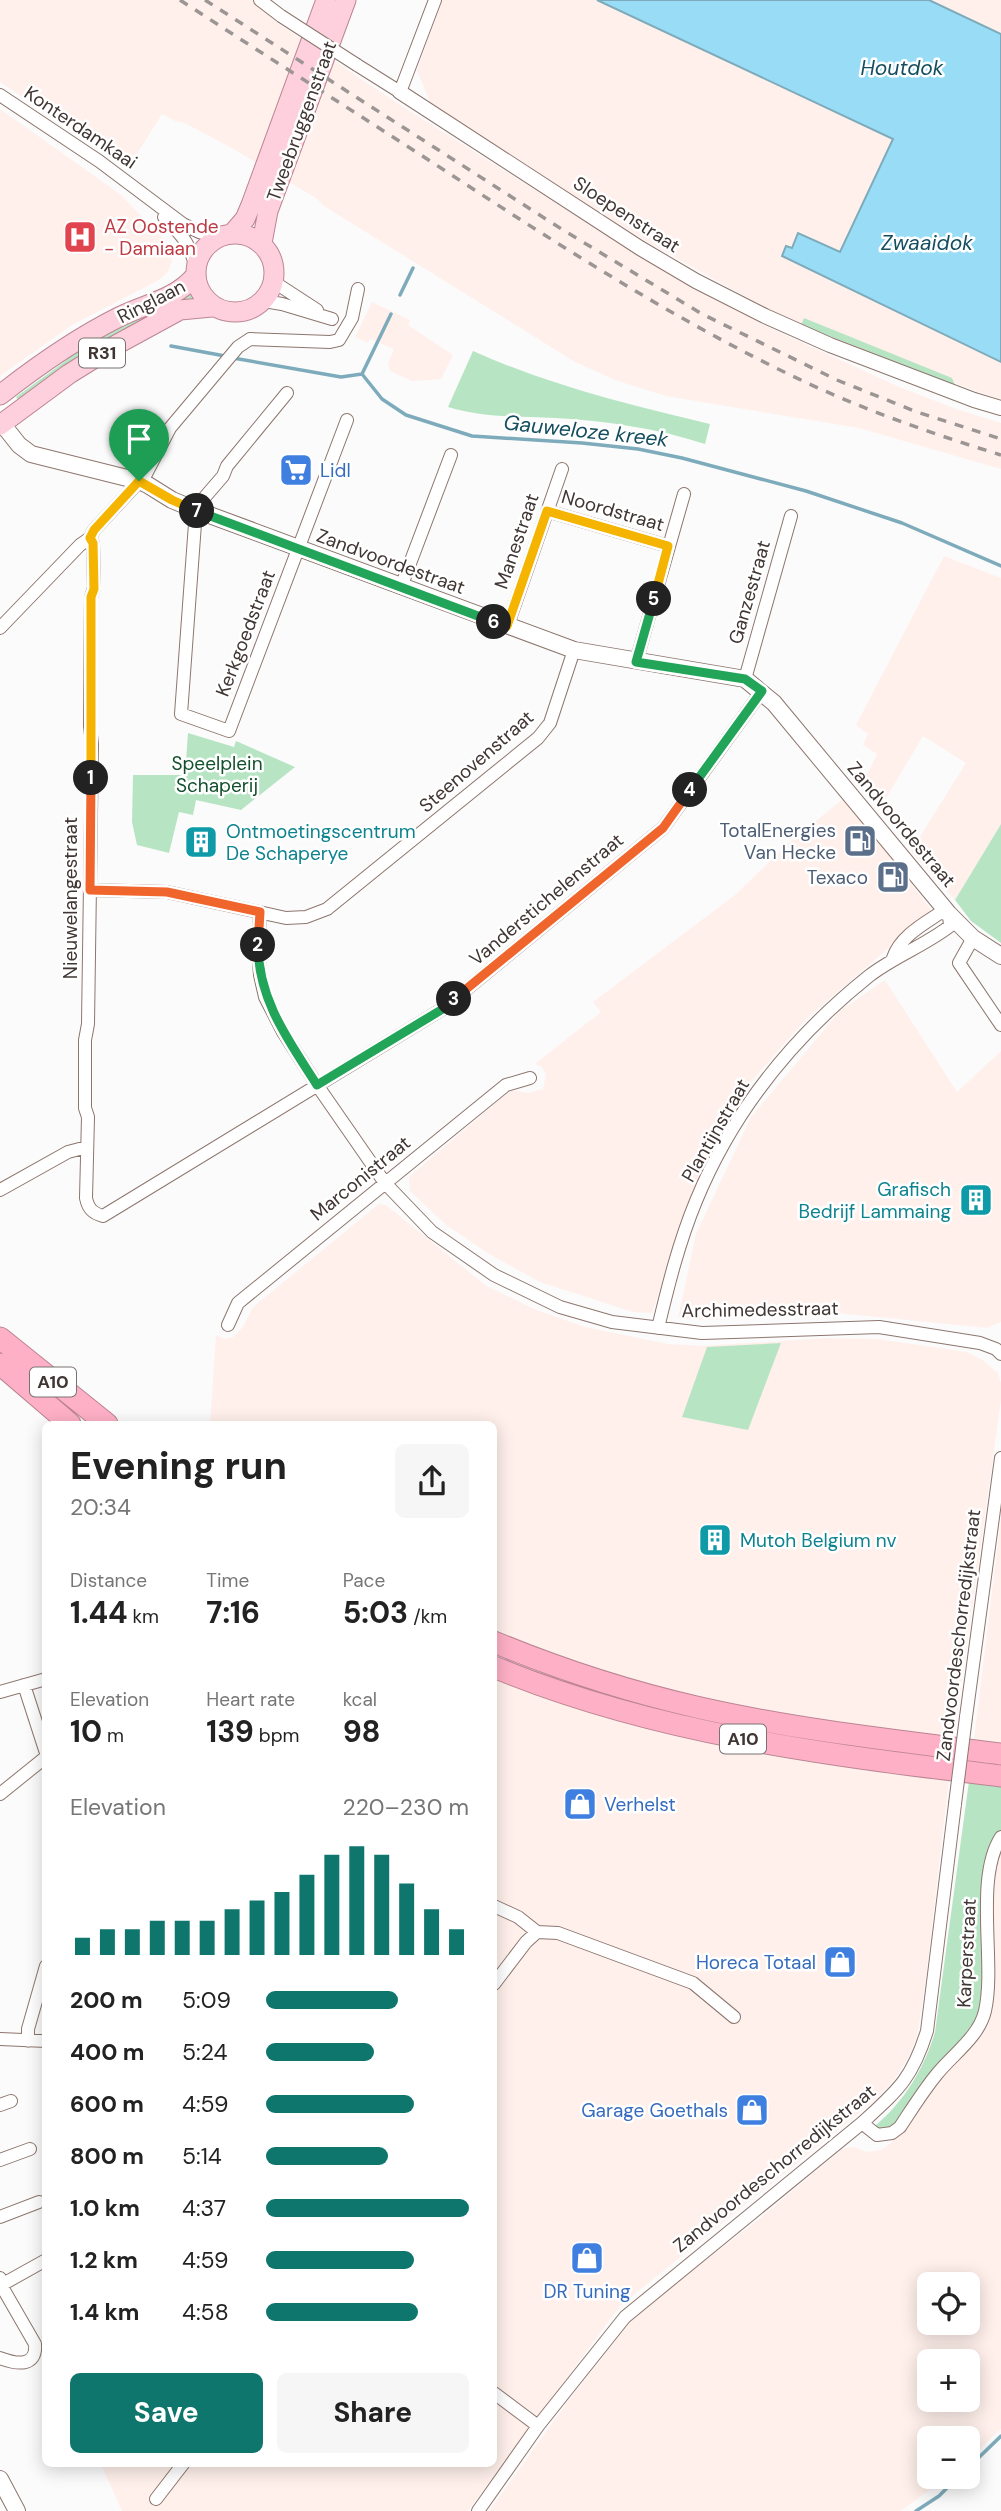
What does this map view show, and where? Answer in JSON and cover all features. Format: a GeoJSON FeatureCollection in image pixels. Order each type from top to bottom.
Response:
{"type":"FeatureCollection","features":[{"type":"Feature","properties":{"kind":"highway","name":"A10"},"geometry":{"type":"LineString","coordinates":[[0,1338],[103,1421]]}},
{"type":"Feature","properties":{"kind":"highway","name":"A10"},"geometry":{"type":"LineString","coordinates":[[0,1364],[66,1421]]}},
{"type":"Feature","properties":{"kind":"highway","name":"A10"},"geometry":{"type":"LineString","coordinates":[[497,1643],[607,1682],[696,1707],[834,1732],[1001,1754]]}},
{"type":"Feature","properties":{"kind":"highway","name":"A10"},"geometry":{"type":"LineString","coordinates":[[497,1668],[519,1678],[691,1730],[833,1756],[1001,1776]]}},
{"type":"Feature","properties":{"kind":"main road","name":"Tweebruggenstraat"},"geometry":{"type":"LineString","coordinates":[[227,235],[245,219],[251,205],[326,0]]}},
{"type":"Feature","properties":{"kind":"main road","name":"Tweebruggenstraat"},"geometry":{"type":"LineString","coordinates":[[262,243],[268,211],[346,0]]}},
{"type":"Feature","properties":{"kind":"main road"},"geometry":{"type":"LineString","coordinates":[[227,235],[244,234],[262,243],[271,255],[274,282],[264,301]]}},
{"type":"Feature","properties":{"kind":"main road","name":"R31"},"geometry":{"type":"LineString","coordinates":[[195,272],[204,248],[212,240],[227,235]]}},
{"type":"Feature","properties":{"kind":"main road"},"geometry":{"type":"LineString","coordinates":[[195,272],[198,287],[212,306]]}},
{"type":"Feature","properties":{"kind":"main road","name":"Ringlaan"},"geometry":{"type":"LineString","coordinates":[[0,395],[61,351],[120,317],[187,286],[195,272]]}},
{"type":"Feature","properties":{"kind":"main road","name":"R31"},"geometry":{"type":"LineString","coordinates":[[212,306],[224,312],[239,313],[264,301]]}},
{"type":"Feature","properties":{"kind":"main road","name":"Ringlaan"},"geometry":{"type":"LineString","coordinates":[[1,423],[69,374],[138,332],[180,310],[212,306]]}},
{"type":"Feature","properties":{"kind":"main road","name":"Zandvoordestraat"},"geometry":{"type":"LineString","coordinates":[[1,423],[19,445],[31,454],[139,481],[196,510],[574,650],[745,679],[774,703],[949,914],[973,938],[1001,956]]}},
{"type":"Feature","properties":{"kind":"main road"},"geometry":{"type":"LineString","coordinates":[[0,2479],[18,2511]]}},
{"type":"Feature","properties":{"kind":"street","name":"Sloepenstraat"},"geometry":{"type":"LineString","coordinates":[[260,0],[356,65],[640,248],[696,281],[830,345],[1001,408]]}},
{"type":"Feature","properties":{"kind":"street"},"geometry":{"type":"LineString","coordinates":[[400,92],[435,0]]}},
{"type":"Feature","properties":{"kind":"street","name":"Konterdamkaai"},"geometry":{"type":"LineString","coordinates":[[0,95],[183,223],[199,232],[227,235]]}},
{"type":"Feature","properties":{"kind":"street","name":"Konterdamkaai"},"geometry":{"type":"LineString","coordinates":[[139,191],[186,239],[191,249],[195,272]]}},
{"type":"Feature","properties":{"kind":"street"},"geometry":{"type":"LineString","coordinates":[[264,301],[332,319],[274,282]]}},
{"type":"Feature","properties":{"kind":"street"},"geometry":{"type":"LineString","coordinates":[[0,628],[80,545],[90,538],[94,530],[146,474],[170,428],[238,347],[250,338],[330,342],[339,340],[352,318],[358,289]]}},
{"type":"Feature","properties":{"kind":"street"},"geometry":{"type":"LineString","coordinates":[[196,510],[223,476],[227,466],[287,393]]}},
{"type":"Feature","properties":{"kind":"street","name":"Kerkgoedstraat"},"geometry":{"type":"LineString","coordinates":[[196,510],[181,713],[229,731],[347,420]]}},
{"type":"Feature","properties":{"kind":"street"},"geometry":{"type":"LineString","coordinates":[[401,587],[451,455]]}},
{"type":"Feature","properties":{"kind":"street","name":"Manestraat"},"geometry":{"type":"LineString","coordinates":[[507,626],[562,469]]}},
{"type":"Feature","properties":{"kind":"street"},"geometry":{"type":"LineString","coordinates":[[636,662],[684,494]]}},
{"type":"Feature","properties":{"kind":"street","name":"Noordstraat"},"geometry":{"type":"LineString","coordinates":[[547,511],[668,546]]}},
{"type":"Feature","properties":{"kind":"street","name":"Ganzestraat"},"geometry":{"type":"LineString","coordinates":[[745,679],[791,516]]}},
{"type":"Feature","properties":{"kind":"street","name":"Nieuwelangestraat"},"geometry":{"type":"LineString","coordinates":[[90,538],[93,543],[94,589],[91,610],[88,1024],[85,1040],[86,1198],[94,1213]]}},
{"type":"Feature","properties":{"kind":"street","name":"Steenovenstraat"},"geometry":{"type":"LineString","coordinates":[[90,890],[167,892],[286,918],[306,917],[327,909],[538,738],[550,723],[574,650]]}},
{"type":"Feature","properties":{"kind":"street","name":"Vanderstichelenstraat"},"geometry":{"type":"LineString","coordinates":[[94,1213],[103,1216],[441,1010],[663,828],[762,691]]}},
{"type":"Feature","properties":{"kind":"street","name":"Archimedesstraat"},"geometry":{"type":"LineString","coordinates":[[260,912],[259,962],[265,997],[317,1085],[385,1183],[432,1232],[494,1275],[560,1307],[612,1322],[702,1333],[879,1327],[980,1343],[996,1349],[1001,1354]]}},
{"type":"Feature","properties":{"kind":"street","name":"Plantijnstraat"},"geometry":{"type":"LineString","coordinates":[[658,1328],[670,1279],[696,1201],[744,1109],[777,1065],[828,1010],[893,958],[907,954],[950,926],[949,914]]}},
{"type":"Feature","properties":{"kind":"street"},"geometry":{"type":"LineString","coordinates":[[973,938],[958,963],[1001,1026]]}},
{"type":"Feature","properties":{"kind":"street","name":"Marconistraat"},"geometry":{"type":"LineString","coordinates":[[228,1325],[238,1303],[506,1085],[530,1078]]}},
{"type":"Feature","properties":{"kind":"street"},"geometry":{"type":"LineString","coordinates":[[0,1190],[68,1152],[87,1147]]}},
{"type":"Feature","properties":{"kind":"street","name":"Zandvoordeschorredijkstraat"},"geometry":{"type":"LineString","coordinates":[[478,2511],[538,2426],[625,2317],[862,2123],[899,2089],[918,2059],[927,2031],[1001,1458]]}},
{"type":"Feature","properties":{"kind":"street"},"geometry":{"type":"LineString","coordinates":[[0,1692],[42,1680]]}},
{"type":"Feature","properties":{"kind":"street"},"geometry":{"type":"LineString","coordinates":[[24,1685],[42,1742]]}},
{"type":"Feature","properties":{"kind":"street"},"geometry":{"type":"LineString","coordinates":[[0,1794],[42,1758]]}},
{"type":"Feature","properties":{"kind":"street","name":"Karperstraat"},"geometry":{"type":"LineString","coordinates":[[862,2123],[877,2135],[892,2133],[900,2127],[937,2073],[981,2023],[988,1989],[988,1889],[993,1855],[1001,1837]]}},
{"type":"Feature","properties":{"kind":"street"},"geometry":{"type":"LineString","coordinates":[[497,1907],[519,1917],[537,1932],[558,1933],[693,1983],[734,2017]]}},
{"type":"Feature","properties":{"kind":"street"},"geometry":{"type":"LineString","coordinates":[[497,1980],[537,1932]]}},
{"type":"Feature","properties":{"kind":"street"},"geometry":{"type":"LineString","coordinates":[[28,2041],[28,2029],[42,1980]]}},
{"type":"Feature","properties":{"kind":"street"},"geometry":{"type":"LineString","coordinates":[[0,2039],[42,2042]]}},
{"type":"Feature","properties":{"kind":"street"},"geometry":{"type":"LineString","coordinates":[[0,2160],[30,2149]]}},
{"type":"Feature","properties":{"kind":"street"},"geometry":{"type":"LineString","coordinates":[[0,2217],[39,2202]]}},
{"type":"Feature","properties":{"kind":"street"},"geometry":{"type":"LineString","coordinates":[[3,2284],[42,2262]]}},
{"type":"Feature","properties":{"kind":"street"},"geometry":{"type":"LineString","coordinates":[[0,2307],[3,2284]]}},
{"type":"Feature","properties":{"kind":"street"},"geometry":{"type":"LineString","coordinates":[[0,2358],[25,2363],[32,2360],[35,2352],[34,2344],[3,2284]]}},
{"type":"Feature","properties":{"kind":"street"},"geometry":{"type":"LineString","coordinates":[[497,2395],[538,2426]]}},
{"type":"Feature","properties":{"kind":"street"},"geometry":{"type":"LineString","coordinates":[[156,2499],[181,2467]]}},
{"type":"Feature","properties":{"kind":"shaded area"},"geometry":{"type":"Polygon","coordinates":[[[0,0],[252,0],[279,24],[394,101],[697,289],[764,325],[897,386],[1001,423],[1001,469],[859,428],[666,396],[615,380],[575,362],[324,206],[316,198],[235,150],[185,123],[162,114],[128,168],[0,82],[0,0]]]}},
{"type":"Feature","properties":{"kind":"shaded area"},"geometry":{"type":"Polygon","coordinates":[[[442,0],[597,0],[894,140],[840,253],[808,268],[1001,362],[1001,400],[833,339],[773,312],[649,243],[431,105],[417,70],[442,0]]]}},
{"type":"Feature","properties":{"kind":"shaded area"},"geometry":{"type":"Polygon","coordinates":[[[929,0],[1001,0],[1001,34],[929,0]]]}},
{"type":"Feature","properties":{"kind":"shaded area","name":"AZ Oostende - Damiaan"},"geometry":{"type":"Polygon","coordinates":[[[0,109],[120,194],[167,243],[172,261],[168,272],[159,280],[72,325],[0,376],[0,109]]]}},
{"type":"Feature","properties":{"kind":"shaded area"},"geometry":{"type":"Polygon","coordinates":[[[372,302],[410,320],[408,325],[453,355],[441,379],[412,381],[390,371],[388,363],[394,349],[370,339],[368,343],[355,337],[372,302]]]}},
{"type":"Feature","properties":{"kind":"shaded area"},"geometry":{"type":"Polygon","coordinates":[[[944,556],[1001,578],[1001,824],[955,900],[911,851],[966,763],[923,736],[879,810],[857,783],[868,773],[877,754],[863,745],[868,734],[856,725],[944,556]]]}},
{"type":"Feature","properties":{"kind":"shaded area"},"geometry":{"type":"Polygon","coordinates":[[[844,798],[932,911],[807,1018],[742,1092],[700,1173],[652,1313],[633,1312],[540,1282],[489,1254],[445,1224],[410,1191],[409,1177],[511,1090],[528,1093],[543,1089],[546,1074],[542,1067],[535,1064],[601,1012],[593,1002],[735,895],[789,843],[844,798]]]}},
{"type":"Feature","properties":{"kind":"shaded area"},"geometry":{"type":"Polygon","coordinates":[[[885,980],[957,1092],[1001,1051],[1001,1322],[987,1328],[838,1313],[700,1320],[678,1318],[696,1234],[751,1117],[840,1011],[885,980]]]}},
{"type":"Feature","properties":{"kind":"shaded area"},"geometry":{"type":"Polygon","coordinates":[[[379,1204],[386,1205],[485,1285],[534,1309],[585,1327],[668,1344],[703,1346],[828,1338],[878,1339],[967,1352],[981,1359],[998,1373],[1001,1400],[954,1738],[841,1724],[659,1687],[586,1665],[497,1633],[497,1421],[210,1421],[216,1335],[224,1339],[233,1337],[243,1327],[253,1307],[379,1204]]]}},
{"type":"Feature","properties":{"kind":"shaded area"},"geometry":{"type":"Polygon","coordinates":[[[1001,1518],[1001,1744],[974,1740],[1001,1518]]]}},
{"type":"Feature","properties":{"kind":"shaded area"},"geometry":{"type":"Polygon","coordinates":[[[497,1677],[600,1714],[699,1741],[821,1764],[949,1778],[917,2036],[909,2056],[894,2080],[876,2099],[620,2306],[468,2511],[122,2511],[102,2467],[497,2467],[497,1677]]]}},
{"type":"Feature","properties":{"kind":"shaded area"},"geometry":{"type":"Polygon","coordinates":[[[1001,1845],[1001,2429],[980,2449],[980,2426],[917,2426],[917,2489],[931,2489],[901,2511],[489,2511],[569,2400],[630,2322],[842,2149],[854,2147],[866,2152],[880,2150],[890,2144],[950,2065],[992,1896],[1001,1845]]]}},
{"type":"Feature","properties":{"kind":"green space"},"geometry":{"type":"Polygon","coordinates":[[[190,289],[196,301],[19,401],[16,397],[64,362],[80,346],[190,289]]]}},
{"type":"Feature","properties":{"kind":"green space"},"geometry":{"type":"Polygon","coordinates":[[[804,318],[952,378],[955,385],[801,325],[804,318]]]}},
{"type":"Feature","properties":{"kind":"green space"},"geometry":{"type":"Polygon","coordinates":[[[473,351],[560,384],[619,402],[710,424],[705,444],[612,423],[488,415],[448,407],[473,351]]]}},
{"type":"Feature","properties":{"kind":"green space","name":"Speelplein Schaperij"},"geometry":{"type":"Polygon","coordinates":[[[188,733],[234,747],[236,741],[295,767],[241,810],[196,800],[193,815],[179,812],[169,853],[137,845],[132,822],[133,775],[185,775],[188,733]]]}},
{"type":"Feature","properties":{"kind":"green space"},"geometry":{"type":"Polygon","coordinates":[[[1001,824],[1001,943],[971,921],[955,900],[1001,824]]]}},
{"type":"Feature","properties":{"kind":"green space"},"geometry":{"type":"Polygon","coordinates":[[[781,1343],[748,1430],[682,1417],[707,1347],[781,1343]]]}},
{"type":"Feature","properties":{"kind":"green space"},"geometry":{"type":"Polygon","coordinates":[[[969,1781],[1001,1785],[1001,1832],[993,1843],[981,2008],[976,2022],[933,2072],[891,2128],[880,2131],[875,2126],[895,2106],[912,2083],[935,2032],[969,1781]]]}},
{"type":"Feature","properties":{"kind":"water"},"geometry":{"type":"Polygon","coordinates":[[[597,0],[929,0],[1001,34],[1001,362],[782,256],[786,246],[792,248],[798,233],[840,252],[893,139],[597,0]]]}},
{"type":"Feature","properties":{"kind":"waterway"},"geometry":{"type":"LineString","coordinates":[[400,295],[413,268]]}},
{"type":"Feature","properties":{"kind":"waterway"},"geometry":{"type":"LineString","coordinates":[[362,374],[391,314]]}},
{"type":"Feature","properties":{"kind":"waterway","name":"Gauweloze kreek"},"geometry":{"type":"LineString","coordinates":[[171,346],[225,356]]}},
{"type":"Feature","properties":{"kind":"waterway","name":"Gauweloze kreek"},"geometry":{"type":"LineString","coordinates":[[233,358],[341,377],[362,374],[382,399],[406,415],[472,436],[638,449],[806,491],[902,523],[1001,566]]}},
{"type":"Feature","properties":{"kind":"waterway","name":"Gauweloze kreek"},"geometry":{"type":"LineString","coordinates":[[980,2456],[1001,2436]]}},
{"type":"Feature","properties":{"kind":"waterway","name":"Gauweloze kreek"},"geometry":{"type":"LineString","coordinates":[[916,2511],[946,2489]]}},
{"type":"Feature","properties":{"kind":"railway"},"geometry":{"type":"LineString","coordinates":[[180,0],[577,256],[711,334],[851,402],[1001,455]]}},
{"type":"Feature","properties":{"kind":"railway"},"geometry":{"type":"LineString","coordinates":[[205,0],[563,230],[702,314],[837,380],[917,412],[1001,439]]}},
{"type":"Feature","properties":{"kind":"place","name":"AZ Oostende - Damiaan"},"geometry":{"type":"Point","coordinates":[80,237]}},
{"type":"Feature","properties":{"kind":"place","name":"Lidl"},"geometry":{"type":"Point","coordinates":[296,470]}},
{"type":"Feature","properties":{"kind":"place","name":"TotalEnergies Van Hecke"},"geometry":{"type":"Point","coordinates":[860,841]}},
{"type":"Feature","properties":{"kind":"place","name":"Ontmoetingscentrum De Schaperye"},"geometry":{"type":"Point","coordinates":[201,842]}},
{"type":"Feature","properties":{"kind":"place","name":"Texaco"},"geometry":{"type":"Point","coordinates":[893,877]}},
{"type":"Feature","properties":{"kind":"place","name":"Grafisch Bedrijf Lammaing"},"geometry":{"type":"Point","coordinates":[976,1200]}},
{"type":"Feature","properties":{"kind":"place","name":"Mutoh Belgium nv"},"geometry":{"type":"Point","coordinates":[715,1540]}},
{"type":"Feature","properties":{"kind":"place","name":"Verhelst"},"geometry":{"type":"Point","coordinates":[580,1804]}},
{"type":"Feature","properties":{"kind":"place","name":"Horeca Totaal"},"geometry":{"type":"Point","coordinates":[840,1962]}},
{"type":"Feature","properties":{"kind":"place","name":"Garage Goethals"},"geometry":{"type":"Point","coordinates":[752,2110]}},
{"type":"Feature","properties":{"kind":"place","name":"DR Tuning"},"geometry":{"type":"Point","coordinates":[587,2258]}},
{"type":"Feature","properties":{"kind":"route"},"geometry":{"type":"LineString","coordinates":[[139,481],[196,510],[507,626],[547,511],[668,546],[636,662],[745,679],[762,691],[663,828],[441,1010],[317,1085],[265,997],[258,948],[260,912],[167,892],[90,890],[91,597],[94,589],[93,543],[90,538],[94,530],[139,481]]}},
{"type":"Feature","properties":{"kind":"water label","name":"Houtdok"},"geometry":{"type":"Point","coordinates":[902,68]}},
{"type":"Feature","properties":{"kind":"water label","name":"Zwaaidok"},"geometry":{"type":"Point","coordinates":[927,243]}}]}
